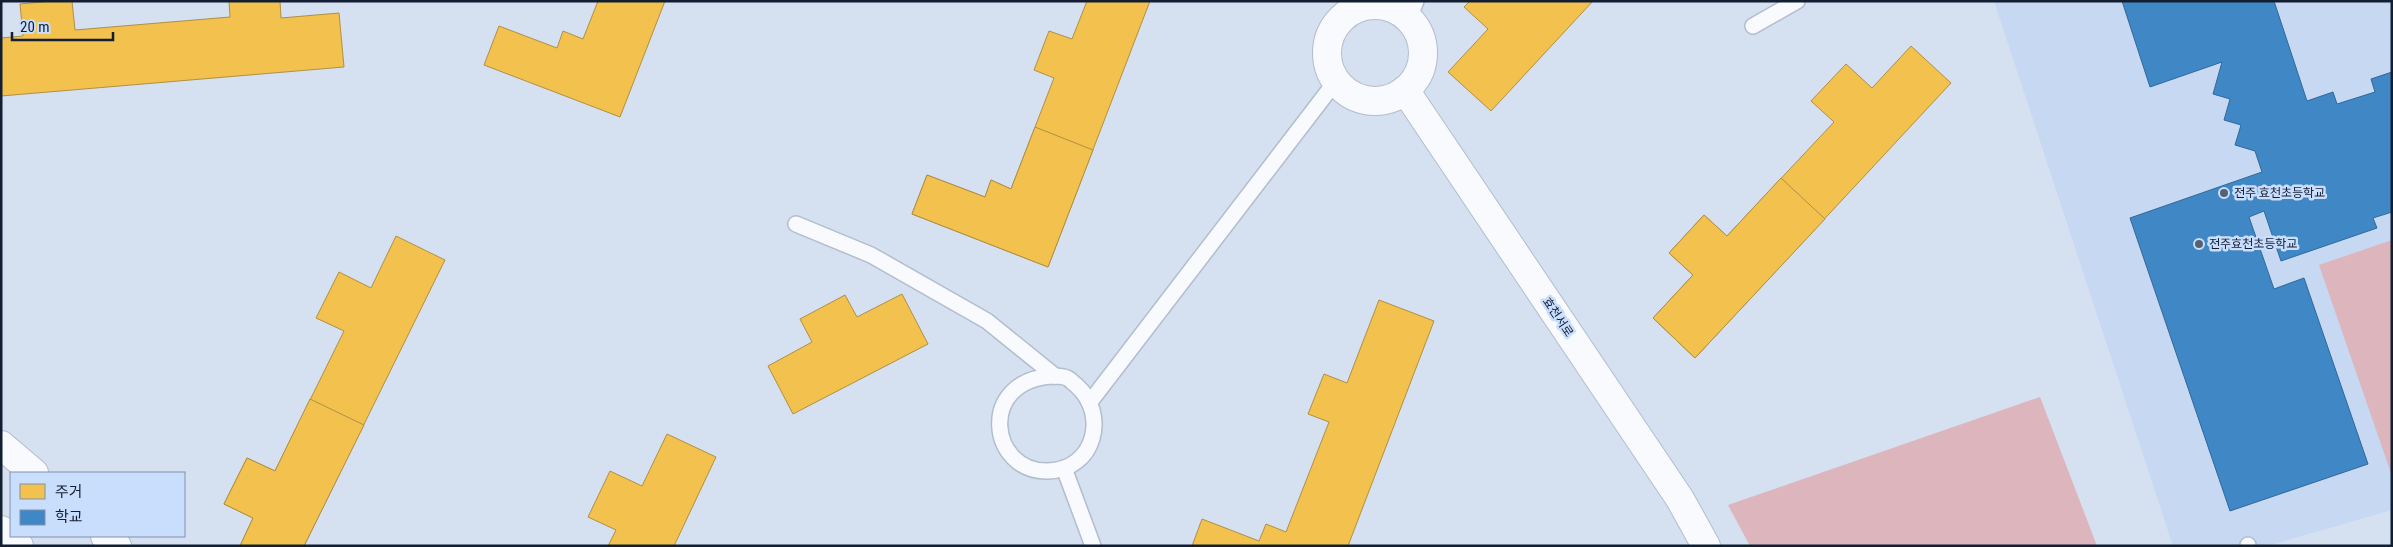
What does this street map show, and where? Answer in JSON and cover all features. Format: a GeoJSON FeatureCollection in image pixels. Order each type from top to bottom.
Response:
{"type":"FeatureCollection","features":[{"type":"Feature","properties":{"kind":"street"},"geometry":{"type":"LineString","coordinates":[[1380,5],[1396,10],[1413,10],[1423,47],[1422,63],[1416,78],[1405,90],[1391,98],[1376,101],[1361,99],[1346,92],[1336,81],[1329,67],[1326,52],[1330,37],[1344,7],[1380,5]]}},
{"type":"Feature","properties":{"kind":"street","name":"효천서로"},"geometry":{"type":"LineString","coordinates":[[1405,90],[1680,499],[1706,546]]}},
{"type":"Feature","properties":{"kind":"street"},"geometry":{"type":"LineString","coordinates":[[1,445],[33,472]]}},
{"type":"Feature","properties":{"kind":"street"},"geometry":{"type":"LineString","coordinates":[[1,530],[19,546]]}},
{"type":"Feature","properties":{"kind":"street"},"geometry":{"type":"LineString","coordinates":[[106,537],[117,546]]}},
{"type":"Feature","properties":{"kind":"lane"},"geometry":{"type":"LineString","coordinates":[[1754,26],[1798,1]]}},
{"type":"Feature","properties":{"kind":"lane"},"geometry":{"type":"LineString","coordinates":[[1090,402],[1336,81]]}},
{"type":"Feature","properties":{"kind":"lane"},"geometry":{"type":"LineString","coordinates":[[796,224],[871,255],[987,321],[1055,376]]}},
{"type":"Feature","properties":{"kind":"lane"},"geometry":{"type":"LineString","coordinates":[[1036,377],[1067,377],[1081,389],[1090,402],[1095,417],[1094,433],[1088,448],[1077,461],[1064,468],[1048,471],[1033,469],[1019,462],[1008,451],[1001,438],[999,422],[1002,407],[1010,394],[1021,383],[1036,377]]}},
{"type":"Feature","properties":{"kind":"lane"},"geometry":{"type":"LineString","coordinates":[[1064,468],[1093,546]]}},
{"type":"Feature","properties":{"kind":"shaded area","name":"전주 효천초등학교"},"geometry":{"type":"Polygon","coordinates":[[[1994,1],[2392,1],[2392,510],[2267,546],[2173,546],[1994,1]]]}},
{"type":"Feature","properties":{"kind":"shaded area"},"geometry":{"type":"Polygon","coordinates":[[[2392,240],[2392,476],[2319,265],[2392,240]]]}},
{"type":"Feature","properties":{"kind":"shaded area"},"geometry":{"type":"Polygon","coordinates":[[[2040,397],[2097,546],[1750,546],[1728,505],[2040,397]]]}},
{"type":"Feature","properties":{"kind":"building: 주거"},"geometry":{"type":"Polygon","coordinates":[[[72,1],[75,30],[230,17],[229,1],[280,1],[281,18],[339,13],[344,67],[1,96],[1,38],[23,36],[20,4],[72,1]]]}},
{"type":"Feature","properties":{"kind":"building: 주거"},"geometry":{"type":"Polygon","coordinates":[[[598,1],[665,1],[620,117],[484,65],[499,26],[557,48],[563,31],[583,39],[598,1]]]}},
{"type":"Feature","properties":{"kind":"building: 주거"},"geometry":{"type":"Polygon","coordinates":[[[1087,1],[1150,1],[1048,267],[912,214],[927,175],[985,197],[991,180],[1011,189],[1054,78],[1034,70],[1049,31],[1072,39],[1087,1]]]}},
{"type":"Feature","properties":{"kind":"building: 주거"},"geometry":{"type":"Polygon","coordinates":[[[1470,1],[1593,1],[1491,111],[1448,72],[1488,29],[1464,7],[1470,1]]]}},
{"type":"Feature","properties":{"kind":"building: 주거"},"geometry":{"type":"Polygon","coordinates":[[[1911,46],[1951,83],[1695,358],[1653,318],[1693,275],[1669,253],[1704,215],[1727,236],[1834,122],[1811,101],[1846,64],[1872,88],[1911,46]]]}},
{"type":"Feature","properties":{"kind":"building: 주거"},"geometry":{"type":"Polygon","coordinates":[[[1035,127],[1093,150],[1048,267],[912,214],[927,175],[985,197],[991,180],[1011,189],[1035,127]]]}},
{"type":"Feature","properties":{"kind":"building: 주거"},"geometry":{"type":"Polygon","coordinates":[[[1781,178],[1825,219],[1695,358],[1653,318],[1693,275],[1669,253],[1704,215],[1727,236],[1781,178]]]}},
{"type":"Feature","properties":{"kind":"building: 주거"},"geometry":{"type":"Polygon","coordinates":[[[396,236],[445,260],[304,546],[240,546],[253,518],[224,504],[247,458],[275,471],[344,331],[316,318],[339,272],[371,288],[396,236]]]}},
{"type":"Feature","properties":{"kind":"building: 주거"},"geometry":{"type":"Polygon","coordinates":[[[902,294],[928,344],[793,414],[768,366],[812,342],[800,319],[845,295],[857,317],[902,294]]]}},
{"type":"Feature","properties":{"kind":"building: 주거"},"geometry":{"type":"Polygon","coordinates":[[[1379,300],[1434,321],[1348,546],[1192,546],[1202,519],[1259,541],[1266,524],[1286,532],[1329,422],[1308,414],[1324,374],[1347,383],[1379,300]]]}},
{"type":"Feature","properties":{"kind":"building: 주거"},"geometry":{"type":"Polygon","coordinates":[[[310,399],[364,425],[304,546],[240,546],[253,518],[224,504],[247,458],[275,471],[310,399]]]}},
{"type":"Feature","properties":{"kind":"building: 주거"},"geometry":{"type":"Polygon","coordinates":[[[667,434],[716,457],[674,546],[608,546],[616,530],[588,517],[610,471],[642,486],[667,434]]]}},
{"type":"Feature","properties":{"kind":"building: 학교","name":"전주효천초등학교"},"geometry":{"type":"Polygon","coordinates":[[[2122,1],[2274,1],[2307,101],[2333,92],[2337,104],[2375,92],[2371,79],[2392,72],[2392,212],[2373,218],[2377,228],[2281,261],[2264,211],[2249,217],[2274,289],[2304,278],[2368,464],[2230,511],[2130,218],[2262,172],[2255,151],[2235,145],[2241,125],[2224,120],[2230,99],[2213,94],[2222,62],[2150,87],[2122,1]]]}},
{"type":"Feature","properties":{"kind":"place","name":"전주 효천초등학교"},"geometry":{"type":"Point","coordinates":[2224,193]}},
{"type":"Feature","properties":{"kind":"place","name":"전주효천초등학교"},"geometry":{"type":"Point","coordinates":[2199,244]}}]}
